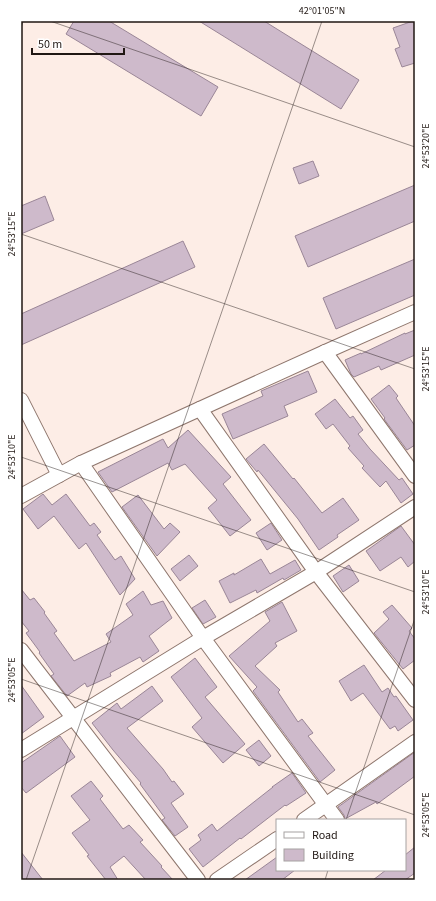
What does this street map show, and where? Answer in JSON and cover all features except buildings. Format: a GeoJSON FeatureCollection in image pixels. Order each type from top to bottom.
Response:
{"type":"FeatureCollection","features":[{"type":"Feature","properties":{"kind":"street"},"geometry":{"type":"LineString","coordinates":[[21,496],[82,463],[415,312]]}},
{"type":"Feature","properties":{"kind":"street"},"geometry":{"type":"LineString","coordinates":[[325,352],[415,476]]}},
{"type":"Feature","properties":{"kind":"street"},"geometry":{"type":"LineString","coordinates":[[21,400],[59,475]]}},
{"type":"Feature","properties":{"kind":"street"},"geometry":{"type":"LineString","coordinates":[[200,409],[316,572],[415,700]]}},
{"type":"Feature","properties":{"kind":"street"},"geometry":{"type":"LineString","coordinates":[[82,463],[204,638],[336,819]]}},
{"type":"Feature","properties":{"kind":"street"},"geometry":{"type":"LineString","coordinates":[[21,750],[204,638],[316,572],[415,507]]}},
{"type":"Feature","properties":{"kind":"street"},"geometry":{"type":"LineString","coordinates":[[21,650],[198,880]]}},
{"type":"Feature","properties":{"kind":"street"},"geometry":{"type":"LineString","coordinates":[[305,819],[415,742]]}},
{"type":"Feature","properties":{"kind":"street"},"geometry":{"type":"LineString","coordinates":[[217,880],[276,840]]}}]}
